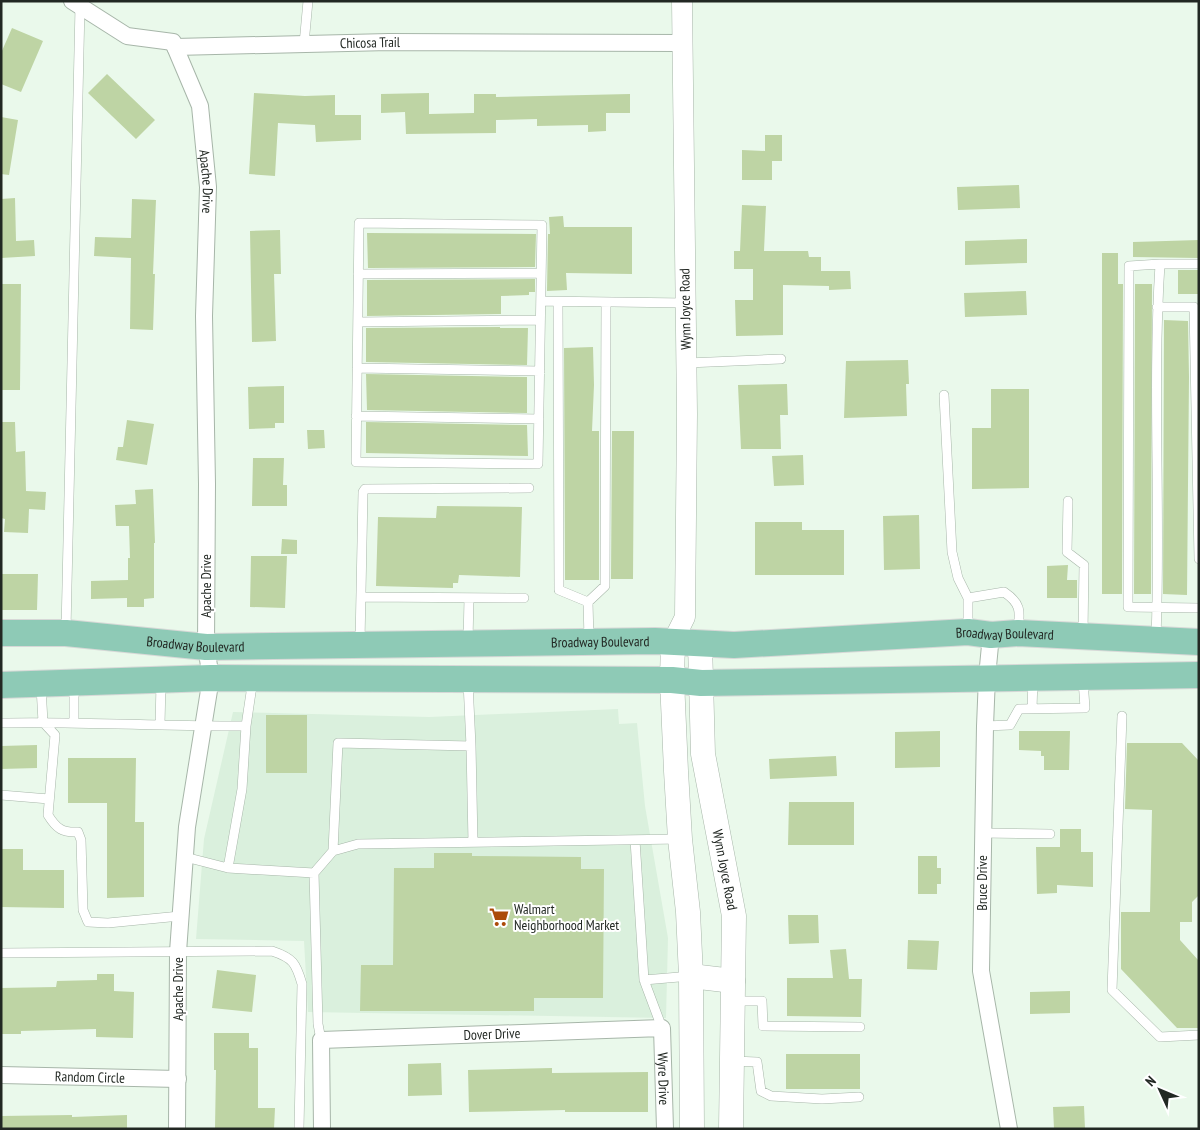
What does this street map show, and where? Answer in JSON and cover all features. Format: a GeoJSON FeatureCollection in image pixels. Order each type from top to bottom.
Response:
{"type":"FeatureCollection","features":[{"type":"Feature","properties":{"kind":"main road","name":"Broadway Boulevard"},"geometry":{"type":"LineString","coordinates":[[1,633],[66,633],[206,647],[673,641],[734,646],[980,633],[1018,633],[1199,642]]}},
{"type":"Feature","properties":{"kind":"main road","name":"Wynn Joyce Road"},"geometry":{"type":"LineString","coordinates":[[673,641],[672,680],[680,839],[688,912],[691,976],[692,1129]]}},
{"type":"Feature","properties":{"kind":"main road","name":"Wynn Joyce Road"},"geometry":{"type":"LineString","coordinates":[[700,643],[703,754],[734,916],[731,1129]]}},
{"type":"Feature","properties":{"kind":"main road"},"geometry":{"type":"LineString","coordinates":[[468,644],[468,679]]}},
{"type":"Feature","properties":{"kind":"main road"},"geometry":{"type":"LineString","coordinates":[[1,685],[211,678],[672,680],[701,683],[1199,675]]}},
{"type":"Feature","properties":{"kind":"main road"},"geometry":{"type":"LineString","coordinates":[[691,976],[733,991]]}},
{"type":"Feature","properties":{"kind":"street","name":"Wynn Joyce Road"},"geometry":{"type":"LineString","coordinates":[[673,641],[684,617],[688,414],[682,1]]}},
{"type":"Feature","properties":{"kind":"street","name":"Chicosa Trail"},"geometry":{"type":"LineString","coordinates":[[78,3],[127,36],[172,42],[175,47],[389,42],[682,43]]}},
{"type":"Feature","properties":{"kind":"street","name":"Apache Drive"},"geometry":{"type":"LineString","coordinates":[[175,47],[200,106],[208,187],[204,316],[207,484],[206,647],[211,678],[187,827],[180,916],[177,1129]]}},
{"type":"Feature","properties":{"kind":"street"},"geometry":{"type":"LineString","coordinates":[[684,617],[700,643]]}},
{"type":"Feature","properties":{"kind":"street","name":"Bruce Drive"},"geometry":{"type":"LineString","coordinates":[[980,633],[987,677],[982,833],[981,971],[1009,1129]]}},
{"type":"Feature","properties":{"kind":"street","name":"Dover Drive"},"geometry":{"type":"LineString","coordinates":[[321,1040],[662,1028]]}},
{"type":"Feature","properties":{"kind":"street","name":"Wyre Drive"},"geometry":{"type":"LineString","coordinates":[[662,1028],[666,1129]]}},
{"type":"Feature","properties":{"kind":"street"},"geometry":{"type":"LineString","coordinates":[[321,1040],[322,1129]]}},
{"type":"Feature","properties":{"kind":"street","name":"Random Circle"},"geometry":{"type":"LineString","coordinates":[[1,1075],[178,1079]]}},
{"type":"Feature","properties":{"kind":"lane"},"geometry":{"type":"LineString","coordinates":[[304,44],[308,1]]}},
{"type":"Feature","properties":{"kind":"lane"},"geometry":{"type":"LineString","coordinates":[[66,633],[78,3]]}},
{"type":"Feature","properties":{"kind":"lane"},"geometry":{"type":"LineString","coordinates":[[359,223],[542,225],[538,464],[356,462],[358,274],[359,223]]}},
{"type":"Feature","properties":{"kind":"lane"},"geometry":{"type":"LineString","coordinates":[[1156,640],[1158,544],[1157,307],[1160,264]]}},
{"type":"Feature","properties":{"kind":"lane"},"geometry":{"type":"LineString","coordinates":[[1199,264],[1129,266],[1128,607],[1199,608]]}},
{"type":"Feature","properties":{"kind":"lane"},"geometry":{"type":"LineString","coordinates":[[358,274],[541,273]]}},
{"type":"Feature","properties":{"kind":"lane"},"geometry":{"type":"LineString","coordinates":[[541,301],[685,303]]}},
{"type":"Feature","properties":{"kind":"lane"},"geometry":{"type":"LineString","coordinates":[[558,302],[558,590],[588,602]]}},
{"type":"Feature","properties":{"kind":"lane"},"geometry":{"type":"LineString","coordinates":[[589,642],[588,602],[606,586],[606,303]]}},
{"type":"Feature","properties":{"kind":"lane"},"geometry":{"type":"LineString","coordinates":[[1157,307],[1194,307],[1197,336],[1199,559]]}},
{"type":"Feature","properties":{"kind":"lane"},"geometry":{"type":"LineString","coordinates":[[358,322],[540,320]]}},
{"type":"Feature","properties":{"kind":"lane"},"geometry":{"type":"LineString","coordinates":[[686,363],[781,359]]}},
{"type":"Feature","properties":{"kind":"lane"},"geometry":{"type":"LineString","coordinates":[[357,368],[540,371]]}},
{"type":"Feature","properties":{"kind":"lane"},"geometry":{"type":"LineString","coordinates":[[944,395],[952,552],[958,578],[968,598],[980,633]]}},
{"type":"Feature","properties":{"kind":"lane"},"geometry":{"type":"LineString","coordinates":[[356,416],[539,419]]}},
{"type":"Feature","properties":{"kind":"lane"},"geometry":{"type":"LineString","coordinates":[[360,645],[365,488],[528,488]]}},
{"type":"Feature","properties":{"kind":"lane"},"geometry":{"type":"LineString","coordinates":[[1068,501],[1067,552],[1084,565],[1083,636]]}},
{"type":"Feature","properties":{"kind":"lane"},"geometry":{"type":"LineString","coordinates":[[968,598],[1004,592],[1014,599],[1020,610],[1018,633]]}},
{"type":"Feature","properties":{"kind":"lane"},"geometry":{"type":"LineString","coordinates":[[362,597],[524,598]]}},
{"type":"Feature","properties":{"kind":"lane"},"geometry":{"type":"LineString","coordinates":[[468,644],[469,598]]}},
{"type":"Feature","properties":{"kind":"lane"},"geometry":{"type":"LineString","coordinates":[[985,726],[1010,725],[1019,709],[1085,708],[1083,676]]}},
{"type":"Feature","properties":{"kind":"lane"},"geometry":{"type":"LineString","coordinates":[[1032,677],[1032,709]]}},
{"type":"Feature","properties":{"kind":"lane"},"geometry":{"type":"LineString","coordinates":[[228,868],[242,789],[246,726],[253,678]]}},
{"type":"Feature","properties":{"kind":"lane"},"geometry":{"type":"LineString","coordinates":[[160,725],[161,679]]}},
{"type":"Feature","properties":{"kind":"lane"},"geometry":{"type":"LineString","coordinates":[[468,679],[473,842]]}},
{"type":"Feature","properties":{"kind":"lane"},"geometry":{"type":"LineString","coordinates":[[74,683],[74,723]]}},
{"type":"Feature","properties":{"kind":"lane"},"geometry":{"type":"LineString","coordinates":[[41,684],[43,722],[55,735],[48,815],[54,826],[68,833],[78,832],[81,840],[83,910],[88,922],[108,923],[180,916]]}},
{"type":"Feature","properties":{"kind":"lane"},"geometry":{"type":"LineString","coordinates":[[1122,716],[1112,990],[1160,1037],[1199,1036]]}},
{"type":"Feature","properties":{"kind":"lane"},"geometry":{"type":"LineString","coordinates":[[1,723],[43,722],[246,726]]}},
{"type":"Feature","properties":{"kind":"lane"},"geometry":{"type":"LineString","coordinates":[[334,851],[338,742],[471,746]]}},
{"type":"Feature","properties":{"kind":"lane"},"geometry":{"type":"LineString","coordinates":[[1,794],[50,799]]}},
{"type":"Feature","properties":{"kind":"lane"},"geometry":{"type":"LineString","coordinates":[[982,833],[1050,834]]}},
{"type":"Feature","properties":{"kind":"lane"},"geometry":{"type":"LineString","coordinates":[[321,1040],[318,1024],[314,873],[334,851],[358,844],[680,839]]}},
{"type":"Feature","properties":{"kind":"lane"},"geometry":{"type":"LineString","coordinates":[[636,840],[644,980],[662,1028]]}},
{"type":"Feature","properties":{"kind":"lane"},"geometry":{"type":"LineString","coordinates":[[185,856],[228,868],[314,873]]}},
{"type":"Feature","properties":{"kind":"lane"},"geometry":{"type":"LineString","coordinates":[[1,953],[272,951],[288,956],[297,968],[302,984],[299,1129]]}},
{"type":"Feature","properties":{"kind":"lane"},"geometry":{"type":"LineString","coordinates":[[644,980],[691,976]]}},
{"type":"Feature","properties":{"kind":"lane"},"geometry":{"type":"LineString","coordinates":[[733,991],[762,1001],[763,1026],[860,1027]]}},
{"type":"Feature","properties":{"kind":"lane"},"geometry":{"type":"LineString","coordinates":[[731,1061],[757,1062],[760,1091],[771,1096],[822,1099],[859,1097]]}},
{"type":"Feature","properties":{"kind":"shaded area"},"geometry":{"type":"Polygon","coordinates":[[[618,709],[619,724],[637,723],[645,806],[668,938],[666,1018],[308,1012],[304,941],[196,939],[204,839],[233,712],[429,717],[618,709]]]}},
{"type":"Feature","properties":{"kind":"building"},"geometry":{"type":"Polygon","coordinates":[[[12,28],[43,41],[21,92],[1,84],[1,53],[12,28]]]}},
{"type":"Feature","properties":{"kind":"building"},"geometry":{"type":"Polygon","coordinates":[[[107,74],[155,120],[136,139],[88,93],[107,74]]]}},
{"type":"Feature","properties":{"kind":"building"},"geometry":{"type":"Polygon","coordinates":[[[254,93],[305,96],[335,95],[335,115],[361,115],[361,140],[316,142],[315,125],[278,123],[275,176],[249,174],[254,93]]]}},
{"type":"Feature","properties":{"kind":"building"},"geometry":{"type":"Polygon","coordinates":[[[429,93],[429,114],[474,113],[474,94],[496,94],[496,97],[630,94],[630,113],[606,113],[606,131],[588,132],[588,125],[537,126],[537,119],[496,120],[496,133],[406,134],[405,112],[381,113],[381,94],[429,93]]]}},
{"type":"Feature","properties":{"kind":"building"},"geometry":{"type":"Polygon","coordinates":[[[1,117],[18,120],[9,175],[1,174],[1,117]]]}},
{"type":"Feature","properties":{"kind":"building"},"geometry":{"type":"Polygon","coordinates":[[[765,135],[782,135],[782,161],[772,161],[772,180],[742,180],[742,150],[765,151],[765,135]]]}},
{"type":"Feature","properties":{"kind":"building"},"geometry":{"type":"Polygon","coordinates":[[[1019,185],[1020,208],[958,210],[957,187],[1019,185]]]}},
{"type":"Feature","properties":{"kind":"building"},"geometry":{"type":"Polygon","coordinates":[[[15,198],[16,241],[34,240],[35,256],[1,258],[1,199],[15,198]]]}},
{"type":"Feature","properties":{"kind":"building"},"geometry":{"type":"Polygon","coordinates":[[[132,199],[156,200],[153,330],[130,329],[131,258],[94,256],[95,237],[131,238],[132,199]]]}},
{"type":"Feature","properties":{"kind":"building"},"geometry":{"type":"Polygon","coordinates":[[[742,205],[766,206],[764,251],[808,251],[809,257],[821,257],[821,271],[850,271],[851,289],[829,290],[829,286],[783,285],[783,335],[736,336],[735,300],[753,300],[753,269],[734,269],[734,251],[740,251],[742,205]]]}},
{"type":"Feature","properties":{"kind":"building"},"geometry":{"type":"Polygon","coordinates":[[[563,216],[564,227],[632,227],[632,274],[566,273],[567,290],[547,291],[549,217],[563,216]]]}},
{"type":"Feature","properties":{"kind":"building"},"geometry":{"type":"Polygon","coordinates":[[[280,230],[281,274],[274,274],[276,341],[252,342],[250,231],[280,230]]]}},
{"type":"Feature","properties":{"kind":"building"},"geometry":{"type":"Polygon","coordinates":[[[367,233],[536,234],[535,267],[368,268],[367,233]]]}},
{"type":"Feature","properties":{"kind":"building"},"geometry":{"type":"Polygon","coordinates":[[[1027,239],[1027,263],[965,265],[965,241],[1027,239]]]}},
{"type":"Feature","properties":{"kind":"building"},"geometry":{"type":"Polygon","coordinates":[[[1199,240],[1199,258],[1133,257],[1133,242],[1199,240]]]}},
{"type":"Feature","properties":{"kind":"building"},"geometry":{"type":"Polygon","coordinates":[[[1102,253],[1118,253],[1118,284],[1123,284],[1122,594],[1102,594],[1102,253]]]}},
{"type":"Feature","properties":{"kind":"building"},"geometry":{"type":"Polygon","coordinates":[[[1178,270],[1199,270],[1199,294],[1178,294],[1178,270]]]}},
{"type":"Feature","properties":{"kind":"building"},"geometry":{"type":"Polygon","coordinates":[[[535,279],[535,292],[529,292],[529,295],[501,296],[501,314],[367,316],[367,280],[535,279]]]}},
{"type":"Feature","properties":{"kind":"building"},"geometry":{"type":"Polygon","coordinates":[[[1,284],[21,284],[20,390],[1,390],[1,284]]]}},
{"type":"Feature","properties":{"kind":"building"},"geometry":{"type":"Polygon","coordinates":[[[1135,284],[1152,284],[1151,594],[1134,594],[1135,284]]]}},
{"type":"Feature","properties":{"kind":"building"},"geometry":{"type":"Polygon","coordinates":[[[1026,291],[1027,315],[965,317],[964,293],[1026,291]]]}},
{"type":"Feature","properties":{"kind":"building"},"geometry":{"type":"Polygon","coordinates":[[[1164,320],[1188,321],[1187,595],[1163,594],[1164,320]]]}},
{"type":"Feature","properties":{"kind":"building"},"geometry":{"type":"Polygon","coordinates":[[[366,328],[528,328],[527,365],[366,362],[366,328]]]}},
{"type":"Feature","properties":{"kind":"building"},"geometry":{"type":"Polygon","coordinates":[[[593,347],[592,431],[599,431],[599,580],[565,580],[564,348],[593,347]]]}},
{"type":"Feature","properties":{"kind":"building"},"geometry":{"type":"Polygon","coordinates":[[[908,360],[909,384],[906,384],[907,416],[844,418],[846,361],[908,360]]]}},
{"type":"Feature","properties":{"kind":"building"},"geometry":{"type":"Polygon","coordinates":[[[366,374],[527,377],[527,413],[367,410],[366,374]]]}},
{"type":"Feature","properties":{"kind":"building"},"geometry":{"type":"Polygon","coordinates":[[[787,384],[788,415],[780,415],[781,449],[741,449],[738,385],[787,384]]]}},
{"type":"Feature","properties":{"kind":"building"},"geometry":{"type":"Polygon","coordinates":[[[284,386],[284,423],[275,423],[275,428],[249,429],[248,387],[284,386]]]}},
{"type":"Feature","properties":{"kind":"building"},"geometry":{"type":"Polygon","coordinates":[[[991,389],[1029,389],[1029,488],[972,489],[972,428],[991,428],[991,389]]]}},
{"type":"Feature","properties":{"kind":"building"},"geometry":{"type":"Polygon","coordinates":[[[127,420],[154,424],[147,465],[116,460],[118,447],[123,447],[127,420]]]}},
{"type":"Feature","properties":{"kind":"building"},"geometry":{"type":"Polygon","coordinates":[[[1,422],[15,422],[16,452],[25,451],[26,491],[46,492],[45,510],[29,509],[28,533],[4,532],[5,519],[1,518],[1,422]]]}},
{"type":"Feature","properties":{"kind":"building"},"geometry":{"type":"Polygon","coordinates":[[[366,422],[527,425],[528,456],[366,453],[366,422]]]}},
{"type":"Feature","properties":{"kind":"building"},"geometry":{"type":"Polygon","coordinates":[[[307,430],[324,430],[325,448],[308,449],[307,430]]]}},
{"type":"Feature","properties":{"kind":"building"},"geometry":{"type":"Polygon","coordinates":[[[612,431],[634,431],[633,579],[611,579],[612,431]]]}},
{"type":"Feature","properties":{"kind":"building"},"geometry":{"type":"Polygon","coordinates":[[[803,455],[804,485],[774,486],[772,456],[803,455]]]}},
{"type":"Feature","properties":{"kind":"building"},"geometry":{"type":"Polygon","coordinates":[[[253,458],[284,458],[283,485],[287,485],[287,506],[252,506],[253,458]]]}},
{"type":"Feature","properties":{"kind":"building"},"geometry":{"type":"Polygon","coordinates":[[[153,489],[155,543],[154,598],[144,599],[144,607],[127,607],[127,598],[91,599],[91,581],[128,580],[128,558],[130,558],[129,526],[116,526],[115,505],[136,504],[135,490],[153,489]]]}},
{"type":"Feature","properties":{"kind":"building"},"geometry":{"type":"Polygon","coordinates":[[[437,506],[522,507],[520,577],[459,575],[458,583],[453,583],[453,588],[376,586],[378,517],[436,518],[437,506]]]}},
{"type":"Feature","properties":{"kind":"building"},"geometry":{"type":"Polygon","coordinates":[[[919,515],[920,569],[884,570],[883,516],[919,515]]]}},
{"type":"Feature","properties":{"kind":"building"},"geometry":{"type":"Polygon","coordinates":[[[755,522],[802,522],[802,530],[844,530],[844,575],[755,575],[755,522]]]}},
{"type":"Feature","properties":{"kind":"building"},"geometry":{"type":"Polygon","coordinates":[[[282,539],[297,540],[297,554],[281,554],[282,539]]]}},
{"type":"Feature","properties":{"kind":"building"},"geometry":{"type":"Polygon","coordinates":[[[251,556],[287,556],[285,608],[250,607],[251,556]]]}},
{"type":"Feature","properties":{"kind":"building"},"geometry":{"type":"Polygon","coordinates":[[[1068,565],[1067,580],[1077,580],[1077,598],[1047,598],[1047,566],[1068,565]]]}},
{"type":"Feature","properties":{"kind":"building"},"geometry":{"type":"Polygon","coordinates":[[[1,574],[38,574],[37,610],[1,610],[1,574]]]}},
{"type":"Feature","properties":{"kind":"building"},"geometry":{"type":"Polygon","coordinates":[[[266,715],[307,715],[307,773],[266,773],[266,715]]]}},
{"type":"Feature","properties":{"kind":"building"},"geometry":{"type":"Polygon","coordinates":[[[940,731],[940,767],[895,768],[895,732],[940,731]]]}},
{"type":"Feature","properties":{"kind":"building"},"geometry":{"type":"Polygon","coordinates":[[[1019,731],[1070,731],[1069,770],[1044,770],[1044,756],[1041,756],[1041,751],[1019,750],[1019,731]]]}},
{"type":"Feature","properties":{"kind":"building"},"geometry":{"type":"Polygon","coordinates":[[[1127,743],[1182,743],[1199,761],[1199,895],[1192,902],[1192,922],[1180,922],[1180,940],[1199,961],[1199,1028],[1177,1028],[1121,969],[1121,912],[1150,912],[1152,810],[1125,809],[1127,743]]]}},
{"type":"Feature","properties":{"kind":"building"},"geometry":{"type":"Polygon","coordinates":[[[37,745],[37,768],[1,769],[1,746],[37,745]]]}},
{"type":"Feature","properties":{"kind":"building"},"geometry":{"type":"Polygon","coordinates":[[[836,756],[837,776],[770,779],[769,759],[836,756]]]}},
{"type":"Feature","properties":{"kind":"building"},"geometry":{"type":"Polygon","coordinates":[[[68,758],[136,758],[135,822],[144,822],[144,897],[107,898],[107,803],[68,803],[68,758]]]}},
{"type":"Feature","properties":{"kind":"building"},"geometry":{"type":"Polygon","coordinates":[[[789,802],[854,802],[854,845],[788,845],[789,802]]]}},
{"type":"Feature","properties":{"kind":"building"},"geometry":{"type":"Polygon","coordinates":[[[1060,829],[1081,829],[1081,852],[1093,852],[1093,887],[1057,885],[1057,893],[1037,894],[1036,847],[1060,847],[1060,829]]]}},
{"type":"Feature","properties":{"kind":"building"},"geometry":{"type":"Polygon","coordinates":[[[1,849],[23,849],[23,870],[64,870],[64,908],[1,907],[1,849]]]}},
{"type":"Feature","properties":{"kind":"building","name":"Walmart Neighborhood Market"},"geometry":{"type":"Polygon","coordinates":[[[434,853],[472,853],[472,856],[581,857],[581,869],[604,869],[603,998],[534,998],[534,1011],[360,1011],[361,965],[393,965],[394,868],[434,868],[434,853]]]}},
{"type":"Feature","properties":{"kind":"building"},"geometry":{"type":"Polygon","coordinates":[[[918,856],[937,856],[937,868],[941,868],[941,884],[937,884],[937,894],[918,894],[918,856]]]}},
{"type":"Feature","properties":{"kind":"building"},"geometry":{"type":"Polygon","coordinates":[[[788,915],[818,915],[819,943],[789,944],[788,915]]]}},
{"type":"Feature","properties":{"kind":"building"},"geometry":{"type":"Polygon","coordinates":[[[908,940],[939,941],[937,970],[907,969],[908,940]]]}},
{"type":"Feature","properties":{"kind":"building"},"geometry":{"type":"Polygon","coordinates":[[[846,949],[849,979],[862,979],[861,1017],[787,1016],[787,978],[833,978],[830,950],[846,949]]]}},
{"type":"Feature","properties":{"kind":"building"},"geometry":{"type":"Polygon","coordinates":[[[217,970],[256,975],[252,1012],[212,1008],[217,970]]]}},
{"type":"Feature","properties":{"kind":"building"},"geometry":{"type":"Polygon","coordinates":[[[97,974],[114,974],[114,991],[134,992],[133,1038],[96,1037],[96,1029],[21,1031],[21,1034],[1,1034],[1,988],[56,987],[57,981],[97,980],[97,974]]]}},
{"type":"Feature","properties":{"kind":"building"},"geometry":{"type":"Polygon","coordinates":[[[1070,991],[1070,1013],[1030,1014],[1030,992],[1070,991]]]}},
{"type":"Feature","properties":{"kind":"building"},"geometry":{"type":"Polygon","coordinates":[[[214,1033],[249,1033],[249,1048],[258,1048],[258,1108],[275,1108],[274,1129],[215,1128],[216,1070],[214,1070],[214,1033]]]}},
{"type":"Feature","properties":{"kind":"building"},"geometry":{"type":"Polygon","coordinates":[[[786,1054],[860,1054],[860,1089],[786,1089],[786,1054]]]}},
{"type":"Feature","properties":{"kind":"building"},"geometry":{"type":"Polygon","coordinates":[[[441,1063],[442,1095],[408,1096],[408,1064],[441,1063]]]}},
{"type":"Feature","properties":{"kind":"building"},"geometry":{"type":"Polygon","coordinates":[[[552,1068],[552,1073],[648,1072],[648,1112],[565,1112],[565,1110],[469,1112],[468,1070],[552,1068]]]}},
{"type":"Feature","properties":{"kind":"building"},"geometry":{"type":"Polygon","coordinates":[[[1084,1106],[1085,1129],[1054,1129],[1053,1107],[1084,1106]]]}},
{"type":"Feature","properties":{"kind":"building"},"geometry":{"type":"Polygon","coordinates":[[[72,1115],[72,1117],[127,1115],[127,1129],[1,1129],[1,1116],[72,1115]]]}},
{"type":"Feature","properties":{"kind":"place","name":"Walmart Neighborhood Market"},"geometry":{"type":"Point","coordinates":[499,917]}}]}
